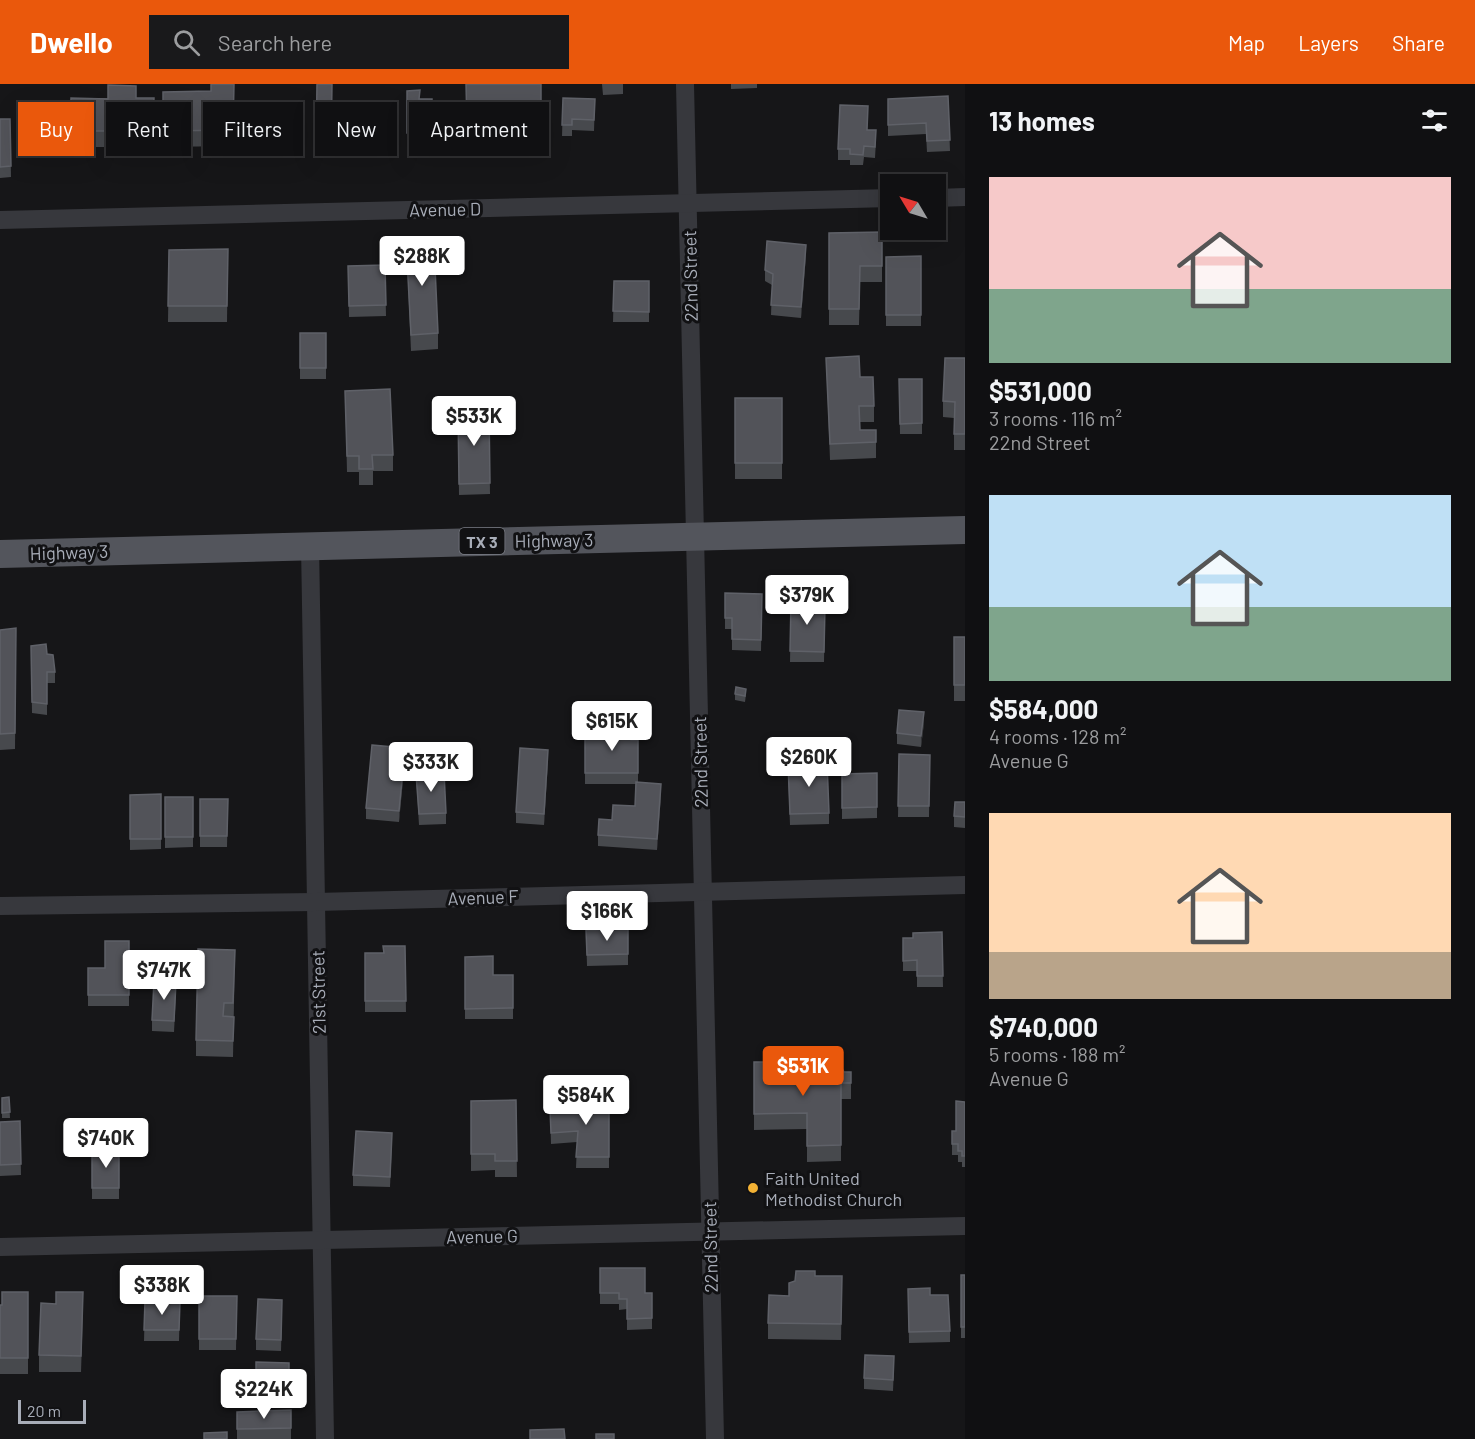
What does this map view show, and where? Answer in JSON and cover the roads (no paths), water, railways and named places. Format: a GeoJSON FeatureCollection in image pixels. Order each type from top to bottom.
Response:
{"type":"FeatureCollection","features":[{"type":"Feature","properties":{"kind":"main road","name":"Highway 3"},"geometry":{"type":"LineString","coordinates":[[0,554],[965,530]]}},
{"type":"Feature","properties":{"kind":"street","name":"22nd Street"},"geometry":{"type":"LineString","coordinates":[[686,84],[715,1439]]}},
{"type":"Feature","properties":{"kind":"street"},"geometry":{"type":"LineString","coordinates":[[946,198],[965,197]]}},
{"type":"Feature","properties":{"kind":"street","name":"Avenue D"},"geometry":{"type":"LineString","coordinates":[[0,220],[880,198]]}},
{"type":"Feature","properties":{"kind":"street","name":"21st Street"},"geometry":{"type":"LineString","coordinates":[[310,545],[325,1439]]}},
{"type":"Feature","properties":{"kind":"street","name":"Avenue F"},"geometry":{"type":"LineString","coordinates":[[0,906],[316,902],[965,885]]}},
{"type":"Feature","properties":{"kind":"street","name":"Avenue G"},"geometry":{"type":"LineString","coordinates":[[0,1247],[965,1226]]}},
{"type":"Feature","properties":{"kind":"place","name":"Faith United Methodist Church"},"geometry":{"type":"Point","coordinates":[753,1188]}}]}
